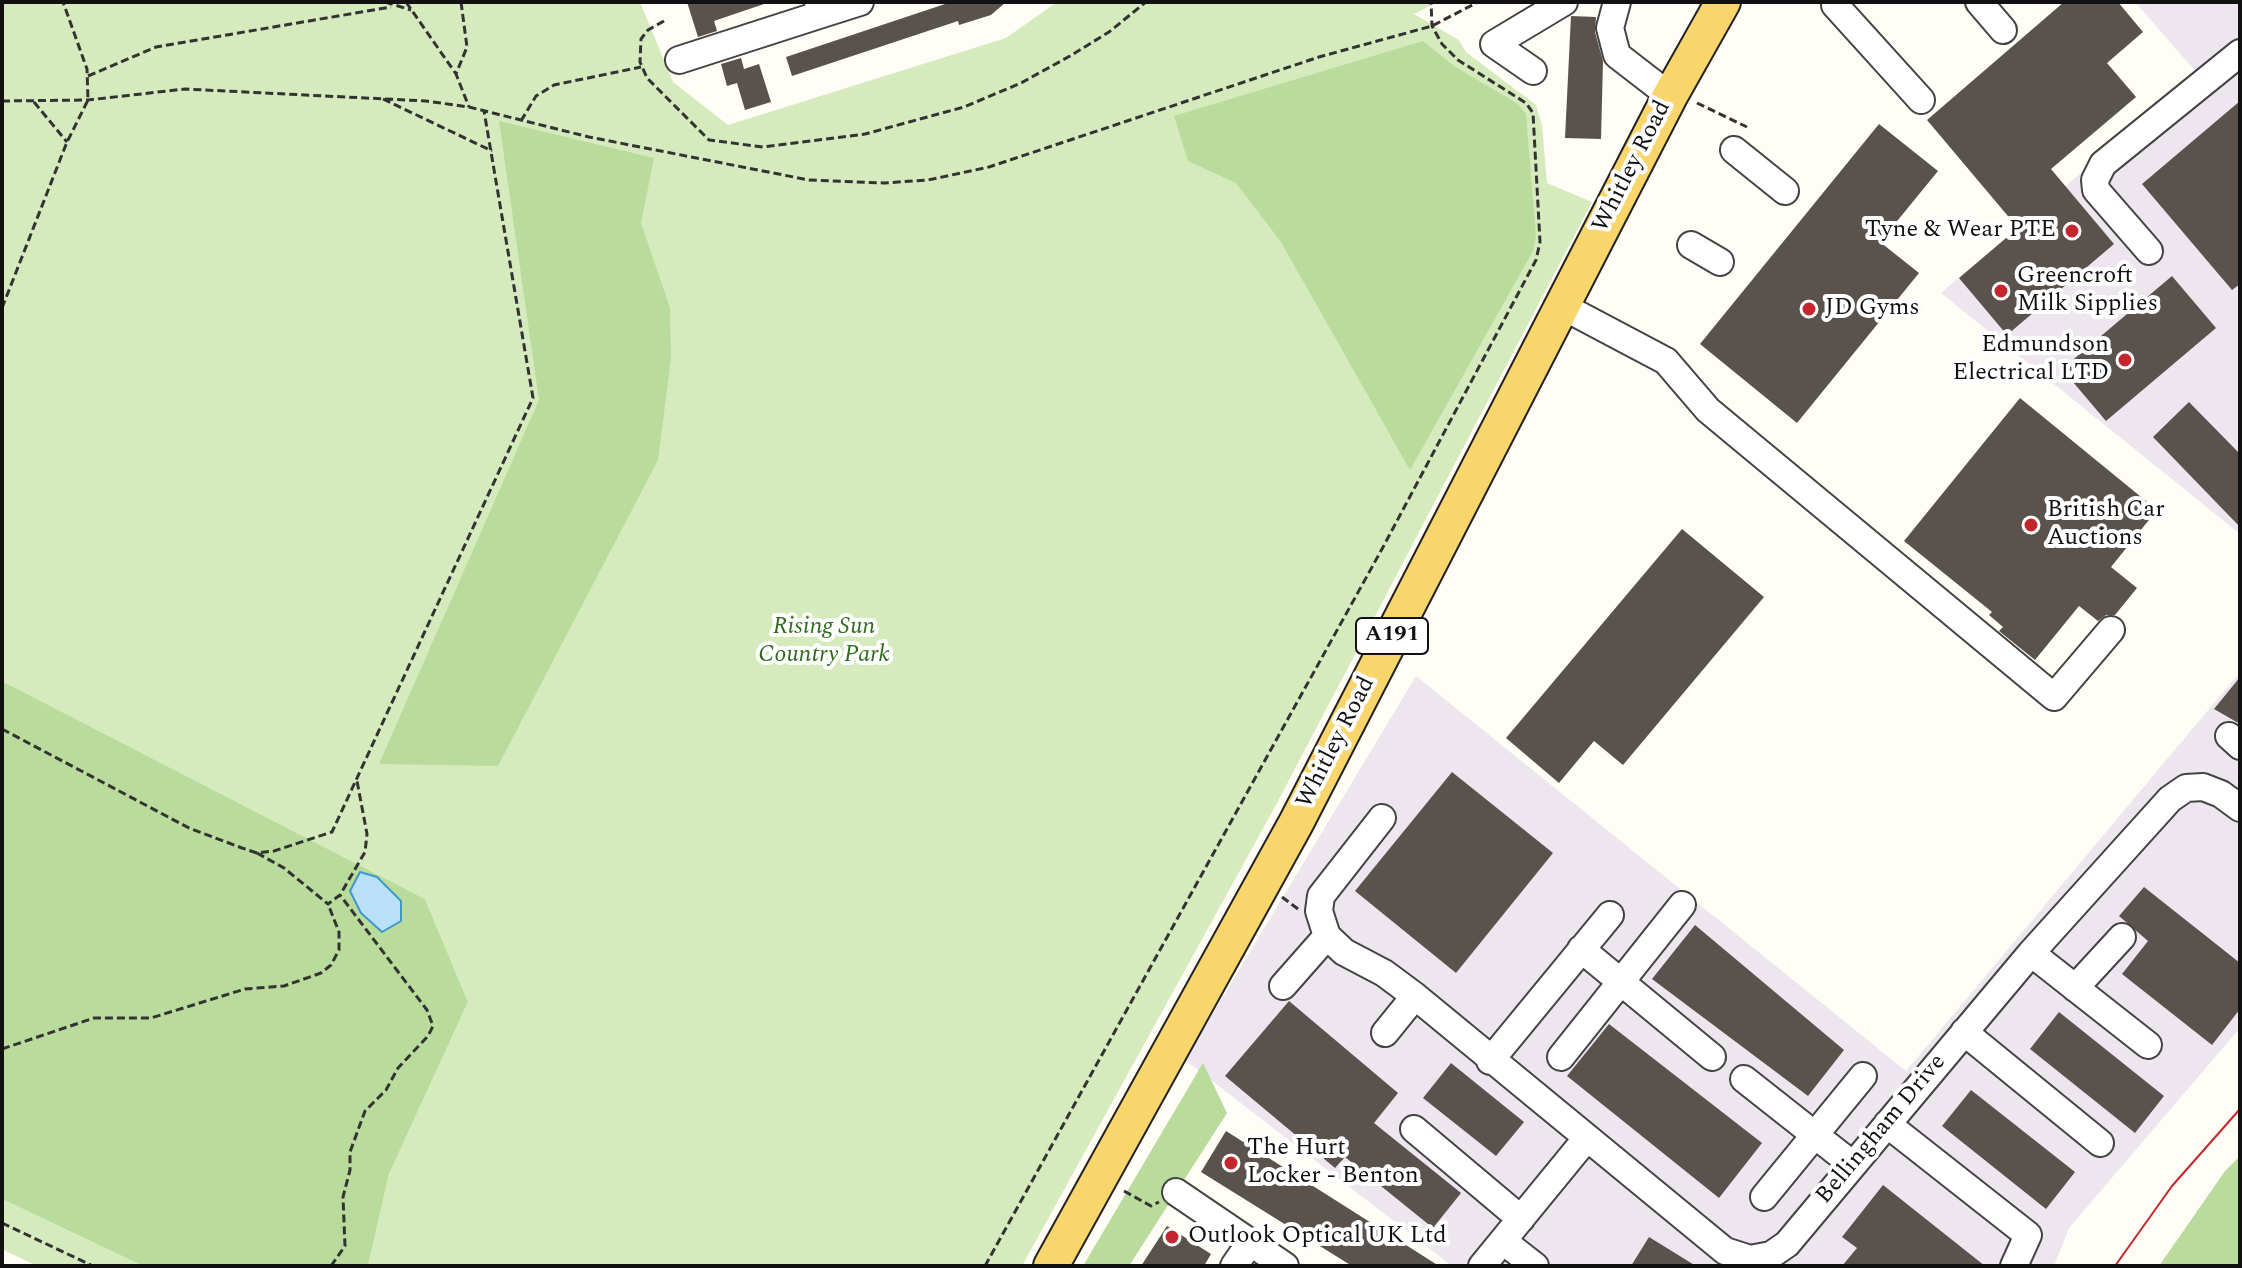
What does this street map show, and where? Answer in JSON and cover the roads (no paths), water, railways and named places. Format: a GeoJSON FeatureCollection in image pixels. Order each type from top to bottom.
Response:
{"type":"FeatureCollection","features":[{"type":"Feature","properties":{"kind":"main road","name":"Whitley Road"},"geometry":{"type":"LineString","coordinates":[[1051,1266],[1296,823],[1562,306],[1683,99],[1723,2]]}},
{"type":"Feature","properties":{"kind":"street"},"geometry":{"type":"LineString","coordinates":[[679,60],[820,8],[860,2]]}},
{"type":"Feature","properties":{"kind":"street"},"geometry":{"type":"LineString","coordinates":[[1533,71],[1494,44],[1564,2]]}},
{"type":"Feature","properties":{"kind":"street"},"geometry":{"type":"LineString","coordinates":[[1617,2],[1610,28],[1617,55],[1683,99]]}},
{"type":"Feature","properties":{"kind":"street"},"geometry":{"type":"LineString","coordinates":[[1979,2],[2003,30]]}},
{"type":"Feature","properties":{"kind":"street"},"geometry":{"type":"LineString","coordinates":[[1835,5],[1921,100]]}},
{"type":"Feature","properties":{"kind":"street"},"geometry":{"type":"LineString","coordinates":[[2149,251],[2096,190],[2095,180],[2103,164],[2240,53]]}},
{"type":"Feature","properties":{"kind":"street"},"geometry":{"type":"LineString","coordinates":[[1734,150],[1785,191]]}},
{"type":"Feature","properties":{"kind":"street"},"geometry":{"type":"LineString","coordinates":[[1691,245],[1720,262]]}},
{"type":"Feature","properties":{"kind":"street"},"geometry":{"type":"LineString","coordinates":[[1562,306],[1666,361],[1708,410],[2054,697],[2111,630]]}},
{"type":"Feature","properties":{"kind":"street","name":"Bellingham Drive"},"geometry":{"type":"LineString","coordinates":[[1327,936],[1344,952],[1384,973],[1415,996],[1490,1061],[1725,1251],[1759,1262],[1787,1244],[2031,953],[2178,792],[2203,787],[2221,794],[2240,808]]}},
{"type":"Feature","properties":{"kind":"street"},"geometry":{"type":"LineString","coordinates":[[1283,986],[1327,936],[1319,911],[1321,896],[1382,818]]}},
{"type":"Feature","properties":{"kind":"street"},"geometry":{"type":"LineString","coordinates":[[1561,1057],[1682,905]]}},
{"type":"Feature","properties":{"kind":"street"},"geometry":{"type":"LineString","coordinates":[[1490,1061],[1610,915]]}},
{"type":"Feature","properties":{"kind":"street"},"geometry":{"type":"LineString","coordinates":[[2075,988],[2122,937]]}},
{"type":"Feature","properties":{"kind":"street"},"geometry":{"type":"LineString","coordinates":[[1581,949],[1712,1057]]}},
{"type":"Feature","properties":{"kind":"street"},"geometry":{"type":"LineString","coordinates":[[2031,953],[2148,1045]]}},
{"type":"Feature","properties":{"kind":"street"},"geometry":{"type":"LineString","coordinates":[[1385,1033],[1415,996]]}},
{"type":"Feature","properties":{"kind":"street"},"geometry":{"type":"LineString","coordinates":[[1964,1032],[2100,1143]]}},
{"type":"Feature","properties":{"kind":"street"},"geometry":{"type":"LineString","coordinates":[[1764,1197],[1863,1076]]}},
{"type":"Feature","properties":{"kind":"street"},"geometry":{"type":"LineString","coordinates":[[1744,1079],[1853,1165]]}},
{"type":"Feature","properties":{"kind":"street"},"geometry":{"type":"LineString","coordinates":[[1887,1124],[2028,1235],[2014,1266]]}},
{"type":"Feature","properties":{"kind":"street"},"geometry":{"type":"LineString","coordinates":[[1414,1129],[1521,1219]]}},
{"type":"Feature","properties":{"kind":"street"},"geometry":{"type":"LineString","coordinates":[[1482,1266],[1586,1139]]}},
{"type":"Feature","properties":{"kind":"street"},"geometry":{"type":"LineString","coordinates":[[1176,1192],[1285,1266]]}},
{"type":"Feature","properties":{"kind":"street"},"geometry":{"type":"LineString","coordinates":[[1503,1241],[1535,1266]]}},
{"type":"Feature","properties":{"kind":"street"},"geometry":{"type":"LineString","coordinates":[[1234,1266],[1250,1243]]}},
{"type":"Feature","properties":{"kind":"water"},"geometry":{"type":"Polygon","coordinates":[[[360,872],[377,877],[401,901],[401,921],[382,932],[361,913],[350,891],[360,872]]]}},
{"type":"Feature","properties":{"kind":"tram line"},"geometry":{"type":"LineString","coordinates":[[2115,1266],[2172,1186],[2240,1109]]}},
{"type":"Feature","properties":{"kind":"place","name":"Tyne & Wear PTE"},"geometry":{"type":"Point","coordinates":[2072,231]}},
{"type":"Feature","properties":{"kind":"place","name":"Greencroft Milk Sipplies"},"geometry":{"type":"Point","coordinates":[2001,291]}},
{"type":"Feature","properties":{"kind":"place","name":"JD Gyms"},"geometry":{"type":"Point","coordinates":[1809,309]}},
{"type":"Feature","properties":{"kind":"place","name":"Edmundson Electrical LTD"},"geometry":{"type":"Point","coordinates":[2125,360]}},
{"type":"Feature","properties":{"kind":"place","name":"British Car Auctions"},"geometry":{"type":"Point","coordinates":[2031,525]}},
{"type":"Feature","properties":{"kind":"place","name":"The Hurt Locker - Benton"},"geometry":{"type":"Point","coordinates":[1231,1163]}},
{"type":"Feature","properties":{"kind":"place","name":"Outlook Optical UK Ltd"},"geometry":{"type":"Point","coordinates":[1172,1237]}},
{"type":"Feature","properties":{"kind":"park label","name":"Rising Sun Country Park"},"geometry":{"type":"Point","coordinates":[824,642]}}]}
